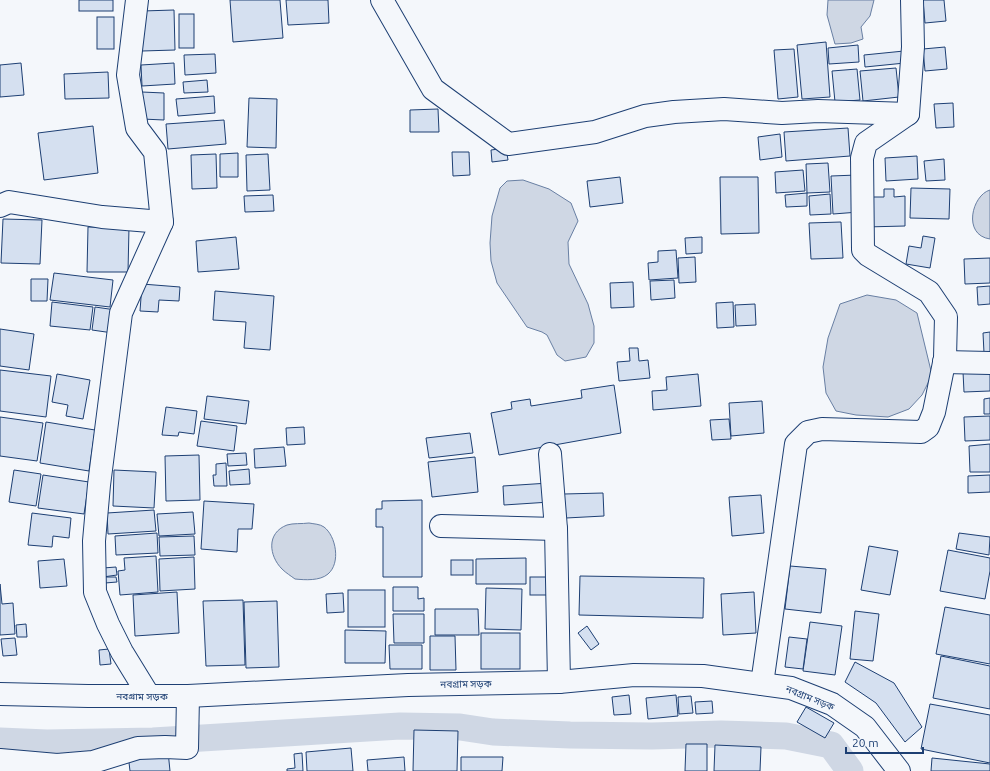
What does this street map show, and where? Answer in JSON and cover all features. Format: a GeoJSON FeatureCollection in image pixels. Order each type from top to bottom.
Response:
{"type":"FeatureCollection","features":[{"type":"Feature","properties":{"kind":"street"},"geometry":{"type":"LineString","coordinates":[[137,0],[128,75],[137,128],[155,152],[162,222],[121,313],[100,478],[94,541],[95,592],[108,624],[122,652],[149,696]]}},
{"type":"Feature","properties":{"kind":"street"},"geometry":{"type":"LineString","coordinates":[[382,0],[433,89],[508,144],[595,132],[645,116],[674,112],[724,109],[782,113],[818,111],[908,114]]}},
{"type":"Feature","properties":{"kind":"street"},"geometry":{"type":"LineString","coordinates":[[908,114],[913,46],[912,0]]}},
{"type":"Feature","properties":{"kind":"street"},"geometry":{"type":"LineString","coordinates":[[762,684],[796,444],[808,432],[822,429],[921,432],[928,427],[934,412],[944,362],[946,317],[929,292],[868,255],[863,250],[862,158],[866,143],[908,114]]}},
{"type":"Feature","properties":{"kind":"street"},"geometry":{"type":"LineString","coordinates":[[0,206],[9,202],[102,217],[162,222]]}},
{"type":"Feature","properties":{"kind":"street"},"geometry":{"type":"LineString","coordinates":[[944,362],[990,363]]}},
{"type":"Feature","properties":{"kind":"street"},"geometry":{"type":"LineString","coordinates":[[550,454],[556,529],[558,682]]}},
{"type":"Feature","properties":{"kind":"street"},"geometry":{"type":"LineString","coordinates":[[441,526],[556,529]]}},
{"type":"Feature","properties":{"kind":"street","name":"নবগ্রাম সড়ক"},"geometry":{"type":"LineString","coordinates":[[0,694],[188,696],[408,685],[558,682],[634,675],[703,676],[791,688],[832,704],[865,728],[899,771]]}},
{"type":"Feature","properties":{"kind":"street"},"geometry":{"type":"LineString","coordinates":[[0,760],[57,765],[93,762],[138,748],[187,748],[188,696]]}},
{"type":"Feature","properties":{"kind":"shaded area"},"geometry":{"type":"Polygon","coordinates":[[[828,0],[874,0],[870,16],[861,27],[863,39],[851,43],[835,44],[827,15],[828,0]]]}},
{"type":"Feature","properties":{"kind":"shaded area"},"geometry":{"type":"Polygon","coordinates":[[[523,180],[549,189],[571,203],[578,221],[568,242],[569,264],[588,304],[594,326],[594,343],[586,357],[565,361],[557,355],[547,335],[527,327],[497,283],[491,261],[490,243],[492,216],[500,188],[507,181],[523,180]]]}},
{"type":"Feature","properties":{"kind":"shaded area"},"geometry":{"type":"Polygon","coordinates":[[[990,190],[990,239],[981,236],[976,230],[973,223],[973,215],[978,199],[990,190]]]}},
{"type":"Feature","properties":{"kind":"shaded area"},"geometry":{"type":"Polygon","coordinates":[[[867,295],[896,300],[917,313],[932,375],[922,395],[909,409],[888,417],[856,415],[836,411],[826,393],[823,367],[828,338],[840,304],[867,295]]]}},
{"type":"Feature","properties":{"kind":"shaded area"},"geometry":{"type":"Polygon","coordinates":[[[309,523],[321,525],[332,537],[336,557],[335,563],[328,574],[321,578],[308,580],[295,579],[278,564],[274,558],[272,551],[273,539],[280,529],[287,525],[309,523]]]}},
{"type":"Feature","properties":{"kind":"building"},"geometry":{"type":"Polygon","coordinates":[[[79,0],[113,0],[113,11],[79,11],[79,0]]]}},
{"type":"Feature","properties":{"kind":"building"},"geometry":{"type":"Polygon","coordinates":[[[230,0],[280,0],[283,38],[233,42],[230,0]]]}},
{"type":"Feature","properties":{"kind":"building"},"geometry":{"type":"Polygon","coordinates":[[[286,0],[328,0],[329,23],[288,25],[286,0]]]}},
{"type":"Feature","properties":{"kind":"building"},"geometry":{"type":"Polygon","coordinates":[[[923,0],[944,0],[946,21],[925,23],[923,0]]]}},
{"type":"Feature","properties":{"kind":"building"},"geometry":{"type":"Polygon","coordinates":[[[174,10],[175,50],[142,51],[142,11],[174,10]]]}},
{"type":"Feature","properties":{"kind":"building"},"geometry":{"type":"Polygon","coordinates":[[[179,14],[194,14],[194,48],[179,48],[179,14]]]}},
{"type":"Feature","properties":{"kind":"building"},"geometry":{"type":"Polygon","coordinates":[[[97,17],[114,17],[114,49],[97,49],[97,17]]]}},
{"type":"Feature","properties":{"kind":"building"},"geometry":{"type":"Polygon","coordinates":[[[826,42],[830,97],[802,99],[797,45],[826,42]]]}},
{"type":"Feature","properties":{"kind":"building"},"geometry":{"type":"Polygon","coordinates":[[[858,45],[859,62],[829,64],[828,48],[858,45]]]}},
{"type":"Feature","properties":{"kind":"building"},"geometry":{"type":"Polygon","coordinates":[[[945,47],[947,69],[925,71],[923,49],[945,47]]]}},
{"type":"Feature","properties":{"kind":"building"},"geometry":{"type":"Polygon","coordinates":[[[794,49],[798,97],[778,99],[774,50],[794,49]]]}},
{"type":"Feature","properties":{"kind":"building"},"geometry":{"type":"Polygon","coordinates":[[[904,51],[905,63],[865,67],[864,55],[904,51]]]}},
{"type":"Feature","properties":{"kind":"building"},"geometry":{"type":"Polygon","coordinates":[[[215,54],[216,73],[185,75],[184,55],[215,54]]]}},
{"type":"Feature","properties":{"kind":"building"},"geometry":{"type":"Polygon","coordinates":[[[21,63],[24,95],[0,97],[0,65],[21,63]]]}},
{"type":"Feature","properties":{"kind":"building"},"geometry":{"type":"Polygon","coordinates":[[[174,63],[175,84],[142,86],[141,65],[174,63]]]}},
{"type":"Feature","properties":{"kind":"building"},"geometry":{"type":"Polygon","coordinates":[[[896,68],[899,97],[863,101],[860,71],[896,68]]]}},
{"type":"Feature","properties":{"kind":"building"},"geometry":{"type":"Polygon","coordinates":[[[857,69],[860,100],[835,102],[832,71],[857,69]]]}},
{"type":"Feature","properties":{"kind":"building"},"geometry":{"type":"Polygon","coordinates":[[[108,72],[109,98],[65,99],[64,74],[108,72]]]}},
{"type":"Feature","properties":{"kind":"building"},"geometry":{"type":"Polygon","coordinates":[[[207,80],[208,92],[184,93],[183,82],[207,80]]]}},
{"type":"Feature","properties":{"kind":"building"},"geometry":{"type":"Polygon","coordinates":[[[142,92],[164,93],[164,120],[142,119],[142,92]]]}},
{"type":"Feature","properties":{"kind":"building"},"geometry":{"type":"Polygon","coordinates":[[[214,96],[215,113],[178,116],[176,99],[214,96]]]}},
{"type":"Feature","properties":{"kind":"building"},"geometry":{"type":"Polygon","coordinates":[[[249,98],[277,99],[276,148],[247,147],[249,98]]]}},
{"type":"Feature","properties":{"kind":"building"},"geometry":{"type":"Polygon","coordinates":[[[953,103],[954,127],[936,128],[934,104],[953,103]]]}},
{"type":"Feature","properties":{"kind":"building"},"geometry":{"type":"Polygon","coordinates":[[[438,109],[439,132],[410,132],[410,110],[438,109]]]}},
{"type":"Feature","properties":{"kind":"building"},"geometry":{"type":"Polygon","coordinates":[[[224,120],[226,144],[168,149],[166,124],[224,120]]]}},
{"type":"Feature","properties":{"kind":"building"},"geometry":{"type":"Polygon","coordinates":[[[93,126],[98,173],[44,180],[38,133],[93,126]]]}},
{"type":"Feature","properties":{"kind":"building"},"geometry":{"type":"Polygon","coordinates":[[[848,128],[850,156],[786,161],[784,132],[848,128]]]}},
{"type":"Feature","properties":{"kind":"building"},"geometry":{"type":"Polygon","coordinates":[[[780,134],[782,157],[760,160],[758,137],[780,134]]]}},
{"type":"Feature","properties":{"kind":"building"},"geometry":{"type":"Polygon","coordinates":[[[506,148],[508,160],[492,162],[491,150],[506,148]]]}},
{"type":"Feature","properties":{"kind":"building"},"geometry":{"type":"Polygon","coordinates":[[[452,152],[469,152],[470,175],[453,176],[452,152]]]}},
{"type":"Feature","properties":{"kind":"building"},"geometry":{"type":"Polygon","coordinates":[[[238,153],[238,177],[220,177],[220,154],[238,153]]]}},
{"type":"Feature","properties":{"kind":"building"},"geometry":{"type":"Polygon","coordinates":[[[216,154],[217,188],[192,189],[191,155],[216,154]]]}},
{"type":"Feature","properties":{"kind":"building"},"geometry":{"type":"Polygon","coordinates":[[[268,154],[270,190],[247,191],[246,155],[268,154]]]}},
{"type":"Feature","properties":{"kind":"building"},"geometry":{"type":"Polygon","coordinates":[[[917,156],[918,179],[886,181],[885,158],[917,156]]]}},
{"type":"Feature","properties":{"kind":"building"},"geometry":{"type":"Polygon","coordinates":[[[944,159],[945,180],[926,181],[924,161],[944,159]]]}},
{"type":"Feature","properties":{"kind":"building"},"geometry":{"type":"Polygon","coordinates":[[[828,163],[830,192],[807,193],[806,164],[828,163]]]}},
{"type":"Feature","properties":{"kind":"building"},"geometry":{"type":"Polygon","coordinates":[[[803,170],[805,191],[776,193],[775,172],[803,170]]]}},
{"type":"Feature","properties":{"kind":"building"},"geometry":{"type":"Polygon","coordinates":[[[857,175],[859,212],[833,214],[831,176],[857,175]]]}},
{"type":"Feature","properties":{"kind":"building"},"geometry":{"type":"Polygon","coordinates":[[[620,177],[623,203],[590,207],[587,181],[620,177]]]}},
{"type":"Feature","properties":{"kind":"building"},"geometry":{"type":"Polygon","coordinates":[[[720,177],[758,177],[759,233],[721,234],[720,177]]]}},
{"type":"Feature","properties":{"kind":"building"},"geometry":{"type":"Polygon","coordinates":[[[911,188],[950,189],[949,219],[910,218],[911,188]]]}},
{"type":"Feature","properties":{"kind":"building"},"geometry":{"type":"Polygon","coordinates":[[[884,189],[894,189],[894,197],[905,196],[905,226],[865,227],[864,197],[884,197],[884,189]]]}},
{"type":"Feature","properties":{"kind":"building"},"geometry":{"type":"Polygon","coordinates":[[[807,193],[807,206],[786,207],[785,195],[807,193]]]}},
{"type":"Feature","properties":{"kind":"building"},"geometry":{"type":"Polygon","coordinates":[[[830,194],[831,214],[810,215],[809,196],[830,194]]]}},
{"type":"Feature","properties":{"kind":"building"},"geometry":{"type":"Polygon","coordinates":[[[273,195],[274,211],[245,212],[244,196],[273,195]]]}},
{"type":"Feature","properties":{"kind":"building"},"geometry":{"type":"Polygon","coordinates":[[[3,219],[42,220],[40,264],[1,263],[3,219]]]}},
{"type":"Feature","properties":{"kind":"building"},"geometry":{"type":"Polygon","coordinates":[[[841,222],[843,258],[811,259],[809,223],[841,222]]]}},
{"type":"Feature","properties":{"kind":"building"},"geometry":{"type":"Polygon","coordinates":[[[88,227],[129,227],[128,272],[87,272],[88,227]]]}},
{"type":"Feature","properties":{"kind":"building"},"geometry":{"type":"Polygon","coordinates":[[[923,236],[935,238],[930,268],[906,264],[909,246],[921,248],[923,236]]]}},
{"type":"Feature","properties":{"kind":"building"},"geometry":{"type":"Polygon","coordinates":[[[236,237],[239,269],[198,272],[196,241],[236,237]]]}},
{"type":"Feature","properties":{"kind":"building"},"geometry":{"type":"Polygon","coordinates":[[[702,237],[702,253],[686,254],[685,238],[702,237]]]}},
{"type":"Feature","properties":{"kind":"building"},"geometry":{"type":"Polygon","coordinates":[[[676,250],[678,278],[649,280],[648,263],[658,262],[658,251],[676,250]]]}},
{"type":"Feature","properties":{"kind":"building"},"geometry":{"type":"Polygon","coordinates":[[[695,257],[696,282],[679,283],[678,258],[695,257]]]}},
{"type":"Feature","properties":{"kind":"building"},"geometry":{"type":"Polygon","coordinates":[[[990,258],[990,283],[965,284],[964,259],[990,258]]]}},
{"type":"Feature","properties":{"kind":"building"},"geometry":{"type":"Polygon","coordinates":[[[54,273],[113,280],[110,307],[50,300],[54,273]]]}},
{"type":"Feature","properties":{"kind":"building"},"geometry":{"type":"Polygon","coordinates":[[[31,279],[48,279],[47,301],[31,301],[31,279]]]}},
{"type":"Feature","properties":{"kind":"building"},"geometry":{"type":"Polygon","coordinates":[[[674,280],[675,298],[651,300],[650,281],[674,280]]]}},
{"type":"Feature","properties":{"kind":"building"},"geometry":{"type":"Polygon","coordinates":[[[633,282],[634,307],[611,308],[610,283],[633,282]]]}},
{"type":"Feature","properties":{"kind":"building"},"geometry":{"type":"Polygon","coordinates":[[[142,284],[180,287],[179,301],[159,300],[158,312],[140,311],[142,284]]]}},
{"type":"Feature","properties":{"kind":"building"},"geometry":{"type":"Polygon","coordinates":[[[990,286],[990,304],[978,305],[977,287],[990,286]]]}},
{"type":"Feature","properties":{"kind":"building"},"geometry":{"type":"Polygon","coordinates":[[[215,291],[274,296],[270,350],[244,348],[246,322],[213,320],[215,291]]]}},
{"type":"Feature","properties":{"kind":"building"},"geometry":{"type":"Polygon","coordinates":[[[52,302],[93,307],[90,330],[50,326],[52,302]]]}},
{"type":"Feature","properties":{"kind":"building"},"geometry":{"type":"Polygon","coordinates":[[[733,302],[734,327],[717,328],[716,303],[733,302]]]}},
{"type":"Feature","properties":{"kind":"building"},"geometry":{"type":"Polygon","coordinates":[[[755,304],[756,325],[736,326],[735,305],[755,304]]]}},
{"type":"Feature","properties":{"kind":"building"},"geometry":{"type":"Polygon","coordinates":[[[95,307],[116,310],[113,333],[92,330],[95,307]]]}},
{"type":"Feature","properties":{"kind":"building"},"geometry":{"type":"Polygon","coordinates":[[[0,329],[34,334],[29,370],[0,366],[0,329]]]}},
{"type":"Feature","properties":{"kind":"building"},"geometry":{"type":"Polygon","coordinates":[[[990,332],[990,353],[984,353],[983,333],[990,332]]]}},
{"type":"Feature","properties":{"kind":"building"},"geometry":{"type":"Polygon","coordinates":[[[629,348],[638,348],[639,361],[648,360],[650,378],[619,381],[617,362],[630,361],[629,348]]]}},
{"type":"Feature","properties":{"kind":"building"},"geometry":{"type":"Polygon","coordinates":[[[0,370],[51,376],[46,417],[0,411],[0,370]]]}},
{"type":"Feature","properties":{"kind":"building"},"geometry":{"type":"Polygon","coordinates":[[[990,371],[990,391],[964,392],[963,372],[990,371]]]}},
{"type":"Feature","properties":{"kind":"building"},"geometry":{"type":"Polygon","coordinates":[[[57,374],[90,380],[83,419],[66,416],[68,405],[52,402],[57,374]]]}},
{"type":"Feature","properties":{"kind":"building"},"geometry":{"type":"Polygon","coordinates":[[[698,374],[701,406],[653,410],[652,391],[667,390],[666,377],[698,374]]]}},
{"type":"Feature","properties":{"kind":"building"},"geometry":{"type":"Polygon","coordinates":[[[614,385],[621,433],[499,455],[491,413],[512,409],[511,402],[530,399],[531,406],[582,398],[581,390],[614,385]]]}},
{"type":"Feature","properties":{"kind":"building"},"geometry":{"type":"Polygon","coordinates":[[[207,396],[249,401],[246,424],[204,419],[207,396]]]}},
{"type":"Feature","properties":{"kind":"building"},"geometry":{"type":"Polygon","coordinates":[[[990,398],[990,414],[984,414],[984,399],[990,398]]]}},
{"type":"Feature","properties":{"kind":"building"},"geometry":{"type":"Polygon","coordinates":[[[762,401],[764,433],[731,436],[729,403],[762,401]]]}},
{"type":"Feature","properties":{"kind":"building"},"geometry":{"type":"Polygon","coordinates":[[[166,407],[197,411],[194,434],[179,432],[178,436],[162,435],[166,407]]]}},
{"type":"Feature","properties":{"kind":"building"},"geometry":{"type":"Polygon","coordinates":[[[990,416],[990,440],[965,441],[964,417],[990,416]]]}},
{"type":"Feature","properties":{"kind":"building"},"geometry":{"type":"Polygon","coordinates":[[[0,417],[43,423],[37,461],[0,456],[0,417]]]}},
{"type":"Feature","properties":{"kind":"building"},"geometry":{"type":"Polygon","coordinates":[[[729,419],[731,439],[712,440],[710,420],[729,419]]]}},
{"type":"Feature","properties":{"kind":"building"},"geometry":{"type":"Polygon","coordinates":[[[201,421],[237,426],[234,451],[197,446],[201,421]]]}},
{"type":"Feature","properties":{"kind":"building"},"geometry":{"type":"Polygon","coordinates":[[[46,422],[95,430],[89,471],[40,463],[46,422]]]}},
{"type":"Feature","properties":{"kind":"building"},"geometry":{"type":"Polygon","coordinates":[[[304,427],[305,444],[287,445],[286,428],[304,427]]]}},
{"type":"Feature","properties":{"kind":"building"},"geometry":{"type":"Polygon","coordinates":[[[470,433],[473,453],[429,458],[426,438],[470,433]]]}},
{"type":"Feature","properties":{"kind":"building"},"geometry":{"type":"Polygon","coordinates":[[[990,444],[990,472],[970,472],[969,446],[990,444]]]}},
{"type":"Feature","properties":{"kind":"building"},"geometry":{"type":"Polygon","coordinates":[[[284,447],[286,466],[255,468],[254,449],[284,447]]]}},
{"type":"Feature","properties":{"kind":"building"},"geometry":{"type":"Polygon","coordinates":[[[246,453],[247,465],[228,466],[227,454],[246,453]]]}},
{"type":"Feature","properties":{"kind":"building"},"geometry":{"type":"Polygon","coordinates":[[[199,455],[200,500],[166,501],[165,456],[199,455]]]}},
{"type":"Feature","properties":{"kind":"building"},"geometry":{"type":"Polygon","coordinates":[[[475,457],[478,492],[432,497],[428,462],[475,457]]]}},
{"type":"Feature","properties":{"kind":"building"},"geometry":{"type":"Polygon","coordinates":[[[226,463],[227,486],[214,486],[213,475],[216,475],[216,464],[226,463]]]}},
{"type":"Feature","properties":{"kind":"building"},"geometry":{"type":"Polygon","coordinates":[[[249,469],[250,484],[230,485],[229,471],[249,469]]]}},
{"type":"Feature","properties":{"kind":"building"},"geometry":{"type":"Polygon","coordinates":[[[14,470],[41,474],[36,506],[9,502],[14,470]]]}},
{"type":"Feature","properties":{"kind":"building"},"geometry":{"type":"Polygon","coordinates":[[[114,470],[156,472],[154,508],[113,506],[114,470]]]}},
{"type":"Feature","properties":{"kind":"building"},"geometry":{"type":"Polygon","coordinates":[[[43,475],[89,482],[84,514],[38,508],[43,475]]]}},
{"type":"Feature","properties":{"kind":"building"},"geometry":{"type":"Polygon","coordinates":[[[990,475],[990,492],[968,493],[968,476],[990,475]]]}},
{"type":"Feature","properties":{"kind":"building"},"geometry":{"type":"Polygon","coordinates":[[[549,483],[550,502],[504,505],[503,486],[549,483]]]}},
{"type":"Feature","properties":{"kind":"building"},"geometry":{"type":"Polygon","coordinates":[[[603,493],[604,516],[566,518],[564,494],[603,493]]]}},
{"type":"Feature","properties":{"kind":"building"},"geometry":{"type":"Polygon","coordinates":[[[761,495],[764,533],[732,536],[729,497],[761,495]]]}},
{"type":"Feature","properties":{"kind":"building"},"geometry":{"type":"Polygon","coordinates":[[[422,500],[422,577],[383,577],[383,527],[376,527],[376,509],[382,509],[382,501],[422,500]]]}},
{"type":"Feature","properties":{"kind":"building"},"geometry":{"type":"Polygon","coordinates":[[[204,501],[254,504],[252,529],[238,529],[237,552],[201,549],[204,501]]]}},
{"type":"Feature","properties":{"kind":"building"},"geometry":{"type":"Polygon","coordinates":[[[154,510],[156,531],[108,534],[107,513],[154,510]]]}},
{"type":"Feature","properties":{"kind":"building"},"geometry":{"type":"Polygon","coordinates":[[[193,512],[195,534],[159,536],[157,514],[193,512]]]}},
{"type":"Feature","properties":{"kind":"building"},"geometry":{"type":"Polygon","coordinates":[[[32,513],[71,518],[69,538],[53,536],[52,547],[28,545],[32,513]]]}},
{"type":"Feature","properties":{"kind":"building"},"geometry":{"type":"Polygon","coordinates":[[[157,533],[158,553],[116,555],[115,536],[157,533]]]}},
{"type":"Feature","properties":{"kind":"building"},"geometry":{"type":"Polygon","coordinates":[[[959,533],[990,537],[989,555],[956,549],[959,533]]]}},
{"type":"Feature","properties":{"kind":"building"},"geometry":{"type":"Polygon","coordinates":[[[194,536],[195,555],[160,556],[159,537],[194,536]]]}},
{"type":"Feature","properties":{"kind":"building"},"geometry":{"type":"Polygon","coordinates":[[[869,546],[898,551],[890,595],[861,590],[869,546]]]}},
{"type":"Feature","properties":{"kind":"building"},"geometry":{"type":"Polygon","coordinates":[[[948,550],[990,558],[990,571],[985,599],[940,591],[948,550]]]}},
{"type":"Feature","properties":{"kind":"building"},"geometry":{"type":"Polygon","coordinates":[[[156,556],[158,592],[120,595],[118,571],[125,570],[124,558],[156,556]]]}},
{"type":"Feature","properties":{"kind":"building"},"geometry":{"type":"Polygon","coordinates":[[[194,557],[195,589],[160,591],[159,559],[194,557]]]}},
{"type":"Feature","properties":{"kind":"building"},"geometry":{"type":"Polygon","coordinates":[[[526,558],[526,584],[476,584],[476,559],[526,558]]]}},
{"type":"Feature","properties":{"kind":"building"},"geometry":{"type":"Polygon","coordinates":[[[64,559],[67,586],[40,588],[38,561],[64,559]]]}},
{"type":"Feature","properties":{"kind":"building"},"geometry":{"type":"Polygon","coordinates":[[[451,560],[473,560],[473,575],[451,575],[451,560]]]}},
{"type":"Feature","properties":{"kind":"building"},"geometry":{"type":"Polygon","coordinates":[[[790,566],[826,569],[821,613],[785,609],[790,566]]]}},
{"type":"Feature","properties":{"kind":"building"},"geometry":{"type":"Polygon","coordinates":[[[116,567],[117,575],[103,577],[103,568],[116,567]]]}},
{"type":"Feature","properties":{"kind":"building"},"geometry":{"type":"Polygon","coordinates":[[[580,576],[704,578],[703,618],[579,615],[580,576]]]}},
{"type":"Feature","properties":{"kind":"building"},"geometry":{"type":"Polygon","coordinates":[[[105,577],[116,577],[117,582],[105,583],[105,577]]]}},
{"type":"Feature","properties":{"kind":"building"},"geometry":{"type":"Polygon","coordinates":[[[530,577],[552,577],[552,595],[530,595],[530,577]]]}},
{"type":"Feature","properties":{"kind":"building"},"geometry":{"type":"Polygon","coordinates":[[[0,584],[2,604],[13,603],[15,634],[0,635],[0,584]]]}},
{"type":"Feature","properties":{"kind":"building"},"geometry":{"type":"Polygon","coordinates":[[[393,587],[418,587],[418,599],[424,598],[424,611],[393,611],[393,587]]]}},
{"type":"Feature","properties":{"kind":"building"},"geometry":{"type":"Polygon","coordinates":[[[486,588],[522,589],[521,630],[485,629],[486,588]]]}},
{"type":"Feature","properties":{"kind":"building"},"geometry":{"type":"Polygon","coordinates":[[[348,590],[385,590],[385,627],[348,627],[348,590]]]}},
{"type":"Feature","properties":{"kind":"building"},"geometry":{"type":"Polygon","coordinates":[[[177,592],[179,633],[135,636],[133,595],[177,592]]]}},
{"type":"Feature","properties":{"kind":"building"},"geometry":{"type":"Polygon","coordinates":[[[754,592],[756,633],[723,635],[721,594],[754,592]]]}},
{"type":"Feature","properties":{"kind":"building"},"geometry":{"type":"Polygon","coordinates":[[[343,593],[344,612],[327,613],[326,594],[343,593]]]}},
{"type":"Feature","properties":{"kind":"building"},"geometry":{"type":"Polygon","coordinates":[[[243,600],[245,665],[206,666],[203,601],[243,600]]]}},
{"type":"Feature","properties":{"kind":"building"},"geometry":{"type":"Polygon","coordinates":[[[277,601],[279,667],[246,668],[244,602],[277,601]]]}},
{"type":"Feature","properties":{"kind":"building"},"geometry":{"type":"Polygon","coordinates":[[[945,607],[990,615],[990,664],[936,654],[945,607]]]}},
{"type":"Feature","properties":{"kind":"building"},"geometry":{"type":"Polygon","coordinates":[[[435,609],[478,609],[479,635],[435,635],[435,609]]]}},
{"type":"Feature","properties":{"kind":"building"},"geometry":{"type":"Polygon","coordinates":[[[855,611],[879,614],[873,661],[850,659],[855,611]]]}},
{"type":"Feature","properties":{"kind":"building"},"geometry":{"type":"Polygon","coordinates":[[[393,614],[424,614],[424,643],[394,643],[393,614]]]}},
{"type":"Feature","properties":{"kind":"building"},"geometry":{"type":"Polygon","coordinates":[[[810,622],[842,626],[835,675],[803,671],[810,622]]]}},
{"type":"Feature","properties":{"kind":"building"},"geometry":{"type":"Polygon","coordinates":[[[26,624],[27,637],[17,637],[16,625],[26,624]]]}},
{"type":"Feature","properties":{"kind":"building"},"geometry":{"type":"Polygon","coordinates":[[[587,626],[599,644],[591,650],[578,633],[587,626]]]}},
{"type":"Feature","properties":{"kind":"building"},"geometry":{"type":"Polygon","coordinates":[[[345,630],[386,631],[385,663],[345,663],[345,630]]]}},
{"type":"Feature","properties":{"kind":"building"},"geometry":{"type":"Polygon","coordinates":[[[481,633],[520,633],[520,669],[481,669],[481,633]]]}},
{"type":"Feature","properties":{"kind":"building"},"geometry":{"type":"Polygon","coordinates":[[[430,636],[455,636],[456,670],[430,670],[430,636]]]}},
{"type":"Feature","properties":{"kind":"building"},"geometry":{"type":"Polygon","coordinates":[[[789,637],[807,639],[803,669],[785,667],[789,637]]]}},
{"type":"Feature","properties":{"kind":"building"},"geometry":{"type":"Polygon","coordinates":[[[15,638],[17,655],[3,656],[1,639],[15,638]]]}},
{"type":"Feature","properties":{"kind":"building"},"geometry":{"type":"Polygon","coordinates":[[[389,645],[422,645],[422,669],[390,669],[389,645]]]}},
{"type":"Feature","properties":{"kind":"building"},"geometry":{"type":"Polygon","coordinates":[[[109,649],[111,664],[100,665],[99,650],[109,649]]]}},
{"type":"Feature","properties":{"kind":"building"},"geometry":{"type":"Polygon","coordinates":[[[941,656],[990,666],[990,709],[933,698],[941,656]]]}},
{"type":"Feature","properties":{"kind":"building"},"geometry":{"type":"Polygon","coordinates":[[[855,662],[894,683],[922,727],[905,742],[876,703],[845,682],[855,662]]]}},
{"type":"Feature","properties":{"kind":"building"},"geometry":{"type":"Polygon","coordinates":[[[629,695],[631,714],[614,715],[612,697],[629,695]]]}},
{"type":"Feature","properties":{"kind":"building"},"geometry":{"type":"Polygon","coordinates":[[[676,695],[678,716],[648,719],[646,698],[676,695]]]}},
{"type":"Feature","properties":{"kind":"building"},"geometry":{"type":"Polygon","coordinates":[[[691,696],[693,713],[679,714],[678,697],[691,696]]]}},
{"type":"Feature","properties":{"kind":"building"},"geometry":{"type":"Polygon","coordinates":[[[712,701],[713,713],[696,714],[695,702],[712,701]]]}},
{"type":"Feature","properties":{"kind":"building"},"geometry":{"type":"Polygon","coordinates":[[[930,704],[990,715],[990,763],[921,749],[930,704]]]}},
{"type":"Feature","properties":{"kind":"building"},"geometry":{"type":"Polygon","coordinates":[[[806,707],[834,723],[825,738],[797,722],[806,707]]]}},
{"type":"Feature","properties":{"kind":"building"},"geometry":{"type":"Polygon","coordinates":[[[414,730],[458,731],[457,771],[413,771],[414,730]]]}},
{"type":"Feature","properties":{"kind":"building"},"geometry":{"type":"Polygon","coordinates":[[[686,744],[707,744],[707,771],[685,771],[686,744]]]}},
{"type":"Feature","properties":{"kind":"building"},"geometry":{"type":"Polygon","coordinates":[[[715,745],[761,747],[760,771],[714,771],[715,745]]]}},
{"type":"Feature","properties":{"kind":"building"},"geometry":{"type":"Polygon","coordinates":[[[351,748],[353,771],[307,771],[306,752],[351,748]]]}},
{"type":"Feature","properties":{"kind":"building"},"geometry":{"type":"Polygon","coordinates":[[[168,751],[170,771],[130,771],[128,754],[168,751]]]}},
{"type":"Feature","properties":{"kind":"building"},"geometry":{"type":"Polygon","coordinates":[[[302,753],[303,771],[287,771],[287,769],[295,768],[294,754],[302,753]]]}},
{"type":"Feature","properties":{"kind":"building"},"geometry":{"type":"Polygon","coordinates":[[[404,757],[405,771],[368,771],[367,760],[404,757]]]}},
{"type":"Feature","properties":{"kind":"building"},"geometry":{"type":"Polygon","coordinates":[[[461,757],[503,757],[502,771],[461,771],[461,757]]]}},
{"type":"Feature","properties":{"kind":"building"},"geometry":{"type":"Polygon","coordinates":[[[932,758],[990,764],[990,771],[931,771],[932,758]]]}},
{"type":"Feature","properties":{"kind":"waterway"},"geometry":{"type":"LineString","coordinates":[[0,741],[47,743],[153,741],[400,726],[460,727],[493,732],[570,735],[652,736],[721,734],[786,736],[831,745],[850,771]]}}]}
